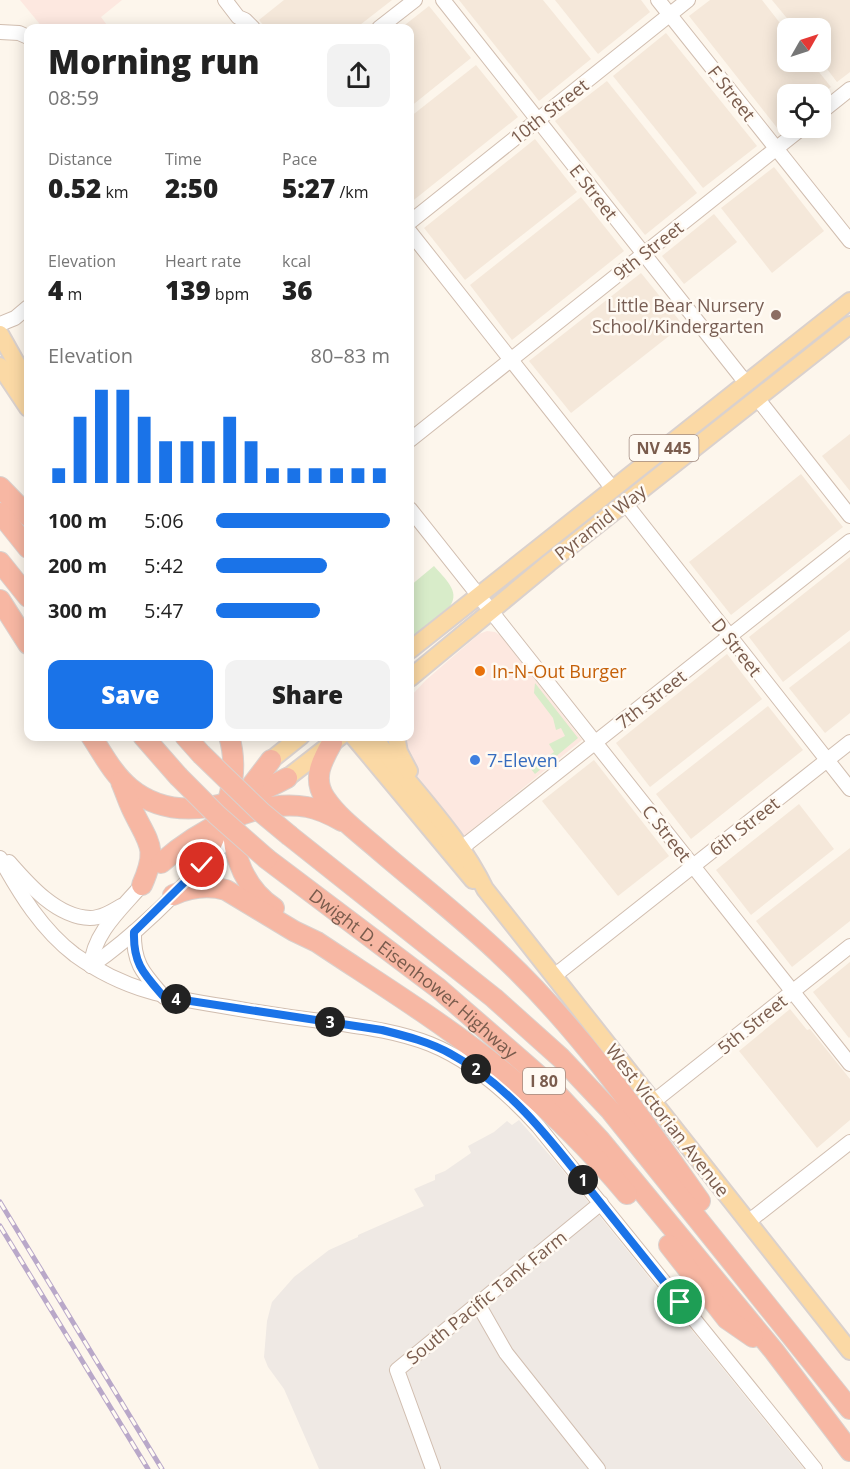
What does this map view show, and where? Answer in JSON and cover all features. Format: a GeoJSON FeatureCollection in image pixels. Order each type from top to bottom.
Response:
{"type":"FeatureCollection","features":[{"type":"Feature","properties":{"kind":"highway"},"geometry":{"type":"LineString","coordinates":[[0,487],[24,512]]}},
{"type":"Feature","properties":{"kind":"highway"},"geometry":{"type":"LineString","coordinates":[[0,513],[24,543]]}},
{"type":"Feature","properties":{"kind":"highway"},"geometry":{"type":"LineString","coordinates":[[0,562],[24,592]]}},
{"type":"Feature","properties":{"kind":"highway"},"geometry":{"type":"LineString","coordinates":[[0,600],[24,638]]}},
{"type":"Feature","properties":{"kind":"highway"},"geometry":{"type":"LineString","coordinates":[[94,741],[119,777],[129,787],[152,801],[191,808],[234,811],[284,805],[309,807],[350,825]]}},
{"type":"Feature","properties":{"kind":"highway","name":"Dwight D. Eisenhower Highway"},"geometry":{"type":"LineString","coordinates":[[147,741],[217,815],[267,859],[438,988],[545,1081],[600,1140],[774,1351],[850,1451]]}},
{"type":"Feature","properties":{"kind":"highway","name":"Dwight D. Eisenhower Highway"},"geometry":{"type":"LineString","coordinates":[[190,741],[261,812],[494,998],[561,1058],[611,1111],[850,1408]]}},
{"type":"Feature","properties":{"kind":"highway"},"geometry":{"type":"LineString","coordinates":[[230,741],[234,766],[234,811],[239,862],[253,889],[267,904],[299,925],[317,942]]}},
{"type":"Feature","properties":{"kind":"highway"},"geometry":{"type":"LineString","coordinates":[[336,741],[321,763],[319,771],[319,784],[327,800],[350,825],[518,971],[564,1021],[604,1070],[694,1192],[724,1235],[754,1287]]}},
{"type":"Feature","properties":{"kind":"highway"},"geometry":{"type":"LineString","coordinates":[[202,865],[234,811],[271,760]]}},
{"type":"Feature","properties":{"kind":"highway"},"geometry":{"type":"LineString","coordinates":[[119,777],[132,810],[150,845],[151,859],[142,885]]}},
{"type":"Feature","properties":{"kind":"highway"},"geometry":{"type":"LineString","coordinates":[[160,863],[187,841],[287,778]]}},
{"type":"Feature","properties":{"kind":"highway"},"geometry":{"type":"LineString","coordinates":[[173,895],[197,887],[226,890],[294,931],[317,942],[452,1033],[499,1068],[570,1132],[618,1183],[727,1319],[774,1351]]}},
{"type":"Feature","properties":{"kind":"main road","name":"Pyramid Way"},"geometry":{"type":"LineString","coordinates":[[415,673],[484,603],[613,489],[850,301]]}},
{"type":"Feature","properties":{"kind":"main road","name":"Pyramid Way"},"geometry":{"type":"LineString","coordinates":[[414,647],[484,603],[625,503],[850,325]]}},
{"type":"Feature","properties":{"kind":"main road"},"geometry":{"type":"LineString","coordinates":[[0,334],[24,377]]}},
{"type":"Feature","properties":{"kind":"main road"},"geometry":{"type":"LineString","coordinates":[[0,366],[24,402]]}},
{"type":"Feature","properties":{"kind":"main road"},"geometry":{"type":"LineString","coordinates":[[271,760],[295,741]]}},
{"type":"Feature","properties":{"kind":"main road"},"geometry":{"type":"LineString","coordinates":[[287,778],[336,741]]}},
{"type":"Feature","properties":{"kind":"main road","name":"West Victorian Avenue"},"geometry":{"type":"LineString","coordinates":[[357,741],[457,852]]}},
{"type":"Feature","properties":{"kind":"main road","name":"West Victorian Avenue"},"geometry":{"type":"LineString","coordinates":[[377,741],[407,781],[435,812],[467,875],[486,889],[849,1347]]}},
{"type":"Feature","properties":{"kind":"main road"},"geometry":{"type":"LineString","coordinates":[[397,741],[404,764],[435,812]]}},
{"type":"Feature","properties":{"kind":"street"},"geometry":{"type":"LineString","coordinates":[[225,0],[240,22]]}},
{"type":"Feature","properties":{"kind":"street"},"geometry":{"type":"LineString","coordinates":[[384,24],[414,0]]}},
{"type":"Feature","properties":{"kind":"street","name":"E Street"},"geometry":{"type":"LineString","coordinates":[[443,0],[746,383]]}},
{"type":"Feature","properties":{"kind":"street","name":"F Street"},"geometry":{"type":"LineString","coordinates":[[658,0],[850,241]]}},
{"type":"Feature","properties":{"kind":"street","name":"10th Street"},"geometry":{"type":"LineString","coordinates":[[414,219],[688,0]]}},
{"type":"Feature","properties":{"kind":"street"},"geometry":{"type":"LineString","coordinates":[[0,32],[24,35]]}},
{"type":"Feature","properties":{"kind":"street"},"geometry":{"type":"LineString","coordinates":[[831,105],[850,90]]}},
{"type":"Feature","properties":{"kind":"street","name":"9th Street"},"geometry":{"type":"LineString","coordinates":[[414,437],[789,138]]}},
{"type":"Feature","properties":{"kind":"street"},"geometry":{"type":"LineString","coordinates":[[414,237],[613,489]]}},
{"type":"Feature","properties":{"kind":"street"},"geometry":{"type":"LineString","coordinates":[[0,324],[15,318],[24,310]]}},
{"type":"Feature","properties":{"kind":"street"},"geometry":{"type":"LineString","coordinates":[[757,398],[850,516]]}},
{"type":"Feature","properties":{"kind":"street","name":"D Street"},"geometry":{"type":"LineString","coordinates":[[625,503],[850,789]]}},
{"type":"Feature","properties":{"kind":"street","name":"C Street"},"geometry":{"type":"LineString","coordinates":[[414,514],[850,1064]]}},
{"type":"Feature","properties":{"kind":"street","name":"7th Street"},"geometry":{"type":"LineString","coordinates":[[457,852],[850,541]]}},
{"type":"Feature","properties":{"kind":"street","name":"6th Street"},"geometry":{"type":"LineString","coordinates":[[554,976],[850,742]]}},
{"type":"Feature","properties":{"kind":"street"},"geometry":{"type":"LineString","coordinates":[[0,852],[27,883],[57,906],[72,913],[89,918],[99,917],[123,905]]}},
{"type":"Feature","properties":{"kind":"street"},"geometry":{"type":"LineString","coordinates":[[0,858],[34,913],[51,934],[91,966],[125,983],[164,997],[382,1030],[417,1039],[441,1049],[483,1075],[526,1112],[815,1469]]}},
{"type":"Feature","properties":{"kind":"street"},"geometry":{"type":"LineString","coordinates":[[91,966],[92,952],[96,944],[123,905],[160,863]]}},
{"type":"Feature","properties":{"kind":"street"},"geometry":{"type":"LineString","coordinates":[[91,966],[134,932],[202,865]]}},
{"type":"Feature","properties":{"kind":"street"},"geometry":{"type":"LineString","coordinates":[[134,932],[138,965],[164,997]]}},
{"type":"Feature","properties":{"kind":"street","name":"5th Street"},"geometry":{"type":"LineString","coordinates":[[653,1102],[850,946]]}},
{"type":"Feature","properties":{"kind":"street"},"geometry":{"type":"LineString","coordinates":[[748,1222],[850,1142]]}},
{"type":"Feature","properties":{"kind":"street","name":"South Pacific Tank Farm"},"geometry":{"type":"LineString","coordinates":[[433,1469],[397,1370],[601,1203]]}},
{"type":"Feature","properties":{"kind":"street"},"geometry":{"type":"LineString","coordinates":[[477,1304],[506,1353],[598,1469]]}},
{"type":"Feature","properties":{"kind":"shaded area"},"geometry":{"type":"Polygon","coordinates":[[[20,0],[122,0],[101,17],[106,24],[40,24],[20,0]]]}},
{"type":"Feature","properties":{"kind":"shaded area"},"geometry":{"type":"Polygon","coordinates":[[[284,0],[392,0],[361,24],[262,24],[259,20],[284,0]]]}},
{"type":"Feature","properties":{"kind":"shaded area"},"geometry":{"type":"Polygon","coordinates":[[[459,0],[543,0],[591,59],[539,101],[459,0]]]}},
{"type":"Feature","properties":{"kind":"shaded area"},"geometry":{"type":"Polygon","coordinates":[[[555,0],[641,0],[650,12],[598,54],[555,0]]]}},
{"type":"Feature","properties":{"kind":"shaded area"},"geometry":{"type":"Polygon","coordinates":[[[710,0],[762,0],[777,19],[777,72],[819,72],[829,84],[777,84],[777,128],[689,16],[710,0]]]}},
{"type":"Feature","properties":{"kind":"shaded area"},"geometry":{"type":"Polygon","coordinates":[[[772,0],[850,0],[850,72],[837,82],[829,72],[831,18],[787,18],[772,0]]]}},
{"type":"Feature","properties":{"kind":"shaded area"},"geometry":{"type":"Polygon","coordinates":[[[429,6],[471,58],[414,104],[414,24],[406,24],[429,6]]]}},
{"type":"Feature","properties":{"kind":"shaded area"},"geometry":{"type":"Polygon","coordinates":[[[666,33],[757,146],[703,188],[613,76],[666,33]]]}},
{"type":"Feature","properties":{"kind":"shaded area"},"geometry":{"type":"Polygon","coordinates":[[[476,65],[518,117],[414,200],[414,114],[476,65]]]}},
{"type":"Feature","properties":{"kind":"shaded area"},"geometry":{"type":"Polygon","coordinates":[[[607,81],[697,193],[645,235],[555,121],[607,81]]]}},
{"type":"Feature","properties":{"kind":"shaded area"},"geometry":{"type":"Polygon","coordinates":[[[535,139],[577,192],[465,280],[424,228],[535,139]]]}},
{"type":"Feature","properties":{"kind":"shaded area"},"geometry":{"type":"Polygon","coordinates":[[[774,167],[824,231],[772,273],[721,208],[774,167]]]}},
{"type":"Feature","properties":{"kind":"shaded area"},"geometry":{"type":"Polygon","coordinates":[[[581,197],[624,251],[512,340],[470,285],[581,197]]]}},
{"type":"Feature","properties":{"kind":"shaded area"},"geometry":{"type":"Polygon","coordinates":[[[714,214],[737,242],[684,284],[662,256],[714,214]]]}},
{"type":"Feature","properties":{"kind":"shaded area"},"geometry":{"type":"Polygon","coordinates":[[[641,273],[683,325],[571,413],[529,361],[641,273]]]}},
{"type":"Feature","properties":{"kind":"shaded area"},"geometry":{"type":"Polygon","coordinates":[[[850,434],[850,491],[822,456],[850,434]]]}},
{"type":"Feature","properties":{"kind":"shaded area"},"geometry":{"type":"Polygon","coordinates":[[[801,474],[843,527],[731,615],[689,562],[801,474]]]}},
{"type":"Feature","properties":{"kind":"shaded area"},"geometry":{"type":"Polygon","coordinates":[[[850,557],[850,630],[783,682],[749,637],[850,557]]]}},
{"type":"Feature","properties":{"kind":"shaded area"},"geometry":{"type":"Polygon","coordinates":[[[487,631],[501,636],[582,740],[463,837],[440,811],[413,770],[402,741],[414,741],[414,693],[479,634],[487,631]]]}},
{"type":"Feature","properties":{"kind":"shaded area"},"geometry":{"type":"Polygon","coordinates":[[[850,641],[850,713],[825,733],[789,688],[850,641]]]}},
{"type":"Feature","properties":{"kind":"shaded area"},"geometry":{"type":"Polygon","coordinates":[[[727,654],[762,699],[650,787],[616,743],[727,654]]]}},
{"type":"Feature","properties":{"kind":"shaded area"},"geometry":{"type":"Polygon","coordinates":[[[768,706],[803,750],[691,839],[656,794],[768,706]]]}},
{"type":"Feature","properties":{"kind":"shaded area"},"geometry":{"type":"Polygon","coordinates":[[[594,760],[669,856],[618,896],[542,801],[594,760]]]}},
{"type":"Feature","properties":{"kind":"shaded area"},"geometry":{"type":"Polygon","coordinates":[[[799,804],[834,849],[751,915],[716,870],[799,804]]]}},
{"type":"Feature","properties":{"kind":"shaded area"},"geometry":{"type":"Polygon","coordinates":[[[850,848],[850,921],[792,967],[756,921],[850,848]]]}},
{"type":"Feature","properties":{"kind":"shaded area"},"geometry":{"type":"Polygon","coordinates":[[[850,962],[850,1037],[849,1038],[813,992],[850,962]]]}},
{"type":"Feature","properties":{"kind":"shaded area"},"geometry":{"type":"Polygon","coordinates":[[[790,1009],[807,1030],[810,1029],[850,1079],[850,1120],[817,1148],[739,1051],[790,1009]]]}},
{"type":"Feature","properties":{"kind":"shaded area"},"geometry":{"type":"Polygon","coordinates":[[[519,1120],[560,1167],[804,1469],[319,1469],[284,1389],[268,1367],[264,1357],[267,1321],[272,1302],[294,1277],[329,1250],[424,1206],[414,1189],[435,1180],[435,1175],[445,1171],[471,1153],[468,1146],[494,1132],[507,1121],[512,1125],[519,1120]]]}},
{"type":"Feature","properties":{"kind":"green space"},"geometry":{"type":"Polygon","coordinates":[[[434,566],[450,585],[454,595],[450,606],[414,636],[414,583],[434,566]]]}},
{"type":"Feature","properties":{"kind":"green space"},"geometry":{"type":"Polygon","coordinates":[[[535,683],[578,738],[535,774],[531,769],[554,752],[549,744],[565,736],[561,728],[556,730],[553,718],[534,693],[535,683]]]}},
{"type":"Feature","properties":{"kind":"railway"},"geometry":{"type":"LineString","coordinates":[[0,1202],[162,1469]]}},
{"type":"Feature","properties":{"kind":"railway"},"geometry":{"type":"LineString","coordinates":[[0,1226],[148,1469]]}},
{"type":"Feature","properties":{"kind":"place","name":"Little Bear Nursery School/Kindergarten"},"geometry":{"type":"Point","coordinates":[776,315]}},
{"type":"Feature","properties":{"kind":"place","name":"In-N-Out Burger"},"geometry":{"type":"Point","coordinates":[480,671]}},
{"type":"Feature","properties":{"kind":"place","name":"7-Eleven"},"geometry":{"type":"Point","coordinates":[475,760]}},
{"type":"Feature","properties":{"kind":"route"},"geometry":{"type":"LineString","coordinates":[[202,865],[134,932],[138,965],[164,997],[267,1014],[362,1026],[417,1039],[450,1053],[498,1086],[526,1112],[680,1302]]}}]}
